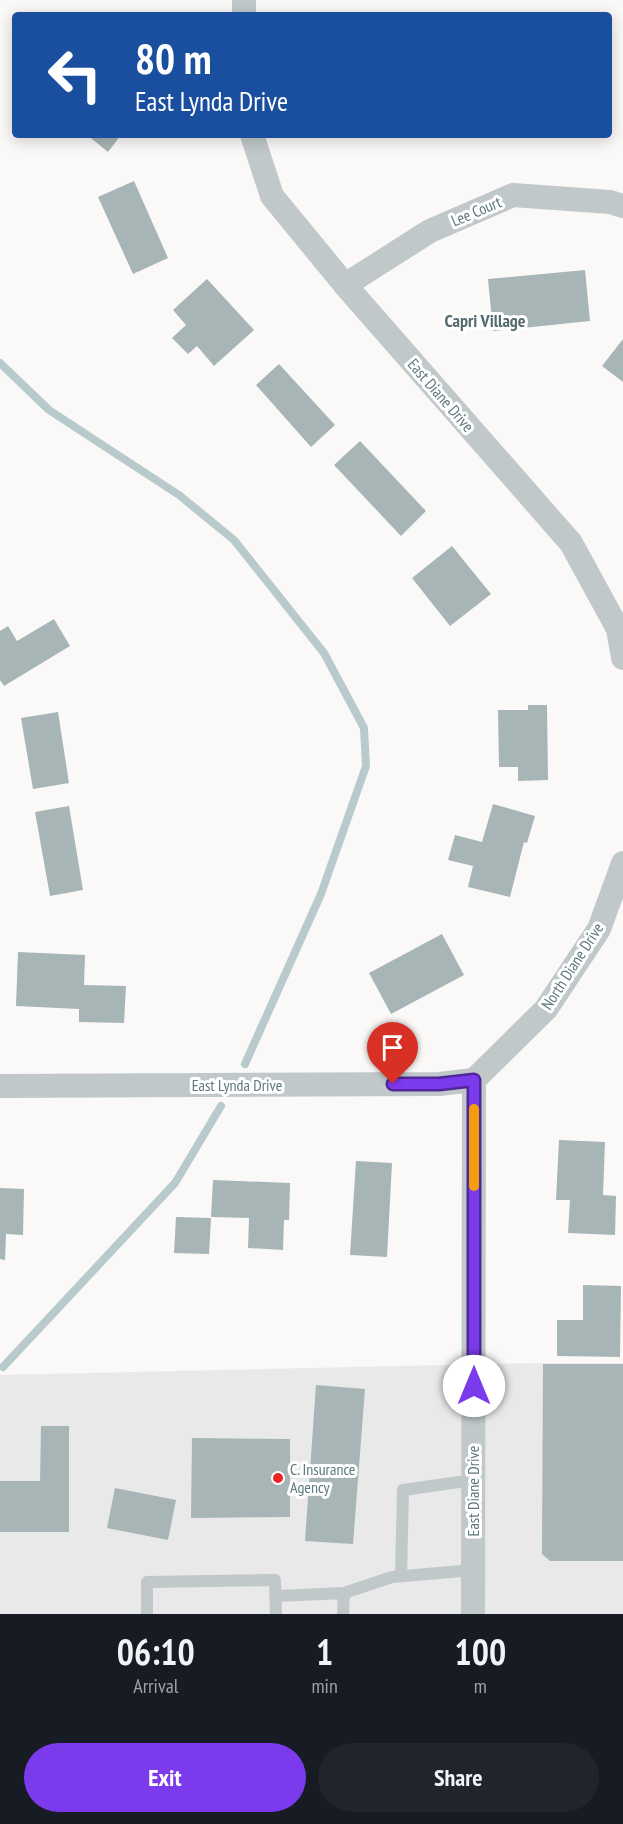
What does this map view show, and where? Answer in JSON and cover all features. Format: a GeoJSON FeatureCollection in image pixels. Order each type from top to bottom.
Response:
{"type":"FeatureCollection","features":[{"type":"Feature","properties":{"kind":"street","name":"East Diane Drive"},"geometry":{"type":"LineString","coordinates":[[253,138],[272,196],[345,285],[571,543],[618,628],[623,658]]}},
{"type":"Feature","properties":{"kind":"street","name":"Lee Court"},"geometry":{"type":"LineString","coordinates":[[345,285],[430,231],[513,195],[610,202],[623,206]]}},
{"type":"Feature","properties":{"kind":"street","name":"North Diane Drive"},"geometry":{"type":"LineString","coordinates":[[474,1080],[546,1009],[599,928],[623,863]]}},
{"type":"Feature","properties":{"kind":"street","name":"East Diane Drive"},"geometry":{"type":"LineString","coordinates":[[473,1614],[474,1080]]}},
{"type":"Feature","properties":{"kind":"street","name":"East Lynda Drive"},"geometry":{"type":"LineString","coordinates":[[0,1086],[439,1084],[474,1080]]}},
{"type":"Feature","properties":{"kind":"lane"},"geometry":{"type":"LineString","coordinates":[[401,1576],[403,1490],[473,1479]]}},
{"type":"Feature","properties":{"kind":"lane"},"geometry":{"type":"LineString","coordinates":[[276,1596],[344,1593],[392,1577],[473,1570]]}},
{"type":"Feature","properties":{"kind":"lane"},"geometry":{"type":"LineString","coordinates":[[147,1614],[147,1582],[275,1580],[276,1614]]}},
{"type":"Feature","properties":{"kind":"lane"},"geometry":{"type":"LineString","coordinates":[[343,1614],[344,1593]]}},
{"type":"Feature","properties":{"kind":"shaded area"},"geometry":{"type":"Polygon","coordinates":[[[623,1363],[623,1614],[0,1614],[0,1375],[623,1363]]]}},
{"type":"Feature","properties":{"kind":"building"},"geometry":{"type":"Polygon","coordinates":[[[91,138],[119,138],[108,152],[91,138]]]}},
{"type":"Feature","properties":{"kind":"building"},"geometry":{"type":"Polygon","coordinates":[[[134,181],[168,258],[133,274],[98,197],[134,181]]]}},
{"type":"Feature","properties":{"kind":"building"},"geometry":{"type":"Polygon","coordinates":[[[585,270],[590,321],[493,331],[488,279],[585,270]]]}},
{"type":"Feature","properties":{"kind":"building"},"geometry":{"type":"Polygon","coordinates":[[[207,279],[254,330],[214,366],[197,346],[188,354],[172,338],[186,325],[173,310],[207,279]]]}},
{"type":"Feature","properties":{"kind":"building"},"geometry":{"type":"Polygon","coordinates":[[[623,339],[623,382],[602,366],[623,339]]]}},
{"type":"Feature","properties":{"kind":"building"},"geometry":{"type":"Polygon","coordinates":[[[279,364],[335,425],[311,447],[256,385],[279,364]]]}},
{"type":"Feature","properties":{"kind":"building"},"geometry":{"type":"Polygon","coordinates":[[[360,441],[426,511],[401,536],[334,465],[360,441]]]}},
{"type":"Feature","properties":{"kind":"building"},"geometry":{"type":"Polygon","coordinates":[[[452,546],[491,594],[450,626],[412,578],[452,546]]]}},
{"type":"Feature","properties":{"kind":"building"},"geometry":{"type":"Polygon","coordinates":[[[54,619],[70,646],[4,686],[0,680],[0,631],[8,626],[17,641],[54,619]]]}},
{"type":"Feature","properties":{"kind":"building"},"geometry":{"type":"Polygon","coordinates":[[[528,705],[547,705],[548,780],[518,781],[518,767],[499,767],[498,710],[528,710],[528,705]]]}},
{"type":"Feature","properties":{"kind":"building"},"geometry":{"type":"Polygon","coordinates":[[[58,712],[69,783],[33,789],[21,718],[58,712]]]}},
{"type":"Feature","properties":{"kind":"building"},"geometry":{"type":"Polygon","coordinates":[[[493,804],[535,816],[527,843],[524,842],[510,897],[468,887],[473,866],[448,860],[455,835],[482,842],[493,804]]]}},
{"type":"Feature","properties":{"kind":"building"},"geometry":{"type":"Polygon","coordinates":[[[69,806],[83,890],[50,896],[35,812],[69,806]]]}},
{"type":"Feature","properties":{"kind":"building"},"geometry":{"type":"Polygon","coordinates":[[[442,934],[464,975],[391,1014],[369,973],[442,934]]]}},
{"type":"Feature","properties":{"kind":"building"},"geometry":{"type":"Polygon","coordinates":[[[18,952],[85,955],[84,985],[126,986],[124,1023],[79,1022],[79,1009],[16,1006],[18,952]]]}},
{"type":"Feature","properties":{"kind":"building"},"geometry":{"type":"Polygon","coordinates":[[[559,1140],[605,1142],[603,1195],[616,1196],[615,1235],[568,1233],[570,1200],[556,1200],[559,1140]]]}},
{"type":"Feature","properties":{"kind":"building"},"geometry":{"type":"Polygon","coordinates":[[[356,1161],[392,1163],[387,1257],[350,1255],[356,1161]]]}},
{"type":"Feature","properties":{"kind":"building"},"geometry":{"type":"Polygon","coordinates":[[[213,1180],[290,1183],[289,1220],[284,1220],[283,1250],[248,1248],[249,1218],[211,1217],[213,1180]]]}},
{"type":"Feature","properties":{"kind":"building"},"geometry":{"type":"Polygon","coordinates":[[[0,1188],[24,1189],[23,1235],[6,1234],[5,1260],[0,1259],[0,1188]]]}},
{"type":"Feature","properties":{"kind":"building"},"geometry":{"type":"Polygon","coordinates":[[[176,1217],[211,1218],[209,1254],[174,1253],[176,1217]]]}},
{"type":"Feature","properties":{"kind":"building"},"geometry":{"type":"Polygon","coordinates":[[[583,1285],[621,1286],[620,1357],[557,1356],[557,1320],[583,1320],[583,1285]]]}},
{"type":"Feature","properties":{"kind":"building"},"geometry":{"type":"Polygon","coordinates":[[[543,1364],[623,1364],[623,1561],[550,1561],[542,1554],[543,1364]]]}},
{"type":"Feature","properties":{"kind":"building"},"geometry":{"type":"Polygon","coordinates":[[[316,1385],[365,1389],[353,1544],[305,1541],[316,1385]]]}},
{"type":"Feature","properties":{"kind":"building"},"geometry":{"type":"Polygon","coordinates":[[[41,1426],[69,1426],[69,1532],[0,1532],[0,1481],[40,1481],[41,1426]]]}},
{"type":"Feature","properties":{"kind":"building"},"geometry":{"type":"Polygon","coordinates":[[[192,1438],[290,1439],[290,1517],[191,1518],[192,1438]]]}},
{"type":"Feature","properties":{"kind":"building"},"geometry":{"type":"Polygon","coordinates":[[[115,1488],[176,1500],[168,1540],[107,1528],[115,1488]]]}},
{"type":"Feature","properties":{"kind":"waterway"},"geometry":{"type":"LineString","coordinates":[[0,363],[49,410],[179,495],[234,540],[324,653],[364,728],[366,766],[321,894],[245,1064]]}},
{"type":"Feature","properties":{"kind":"waterway"},"geometry":{"type":"LineString","coordinates":[[3,1367],[175,1183],[221,1106]]}},
{"type":"Feature","properties":{"kind":"slow traffic"},"geometry":{"type":"LineString","coordinates":[[474,1109],[474,1186]]}},
{"type":"Feature","properties":{"kind":"place","name":"C. Insurance Agency"},"geometry":{"type":"Point","coordinates":[278,1478]}},
{"type":"Feature","properties":{"kind":"district","name":"Capri Village"},"geometry":{"type":"Point","coordinates":[485,320]}},
{"type":"Feature","properties":{"kind":"route"},"geometry":{"type":"LineString","coordinates":[[393,1084],[439,1084],[474,1080],[474,1386]]}}]}
